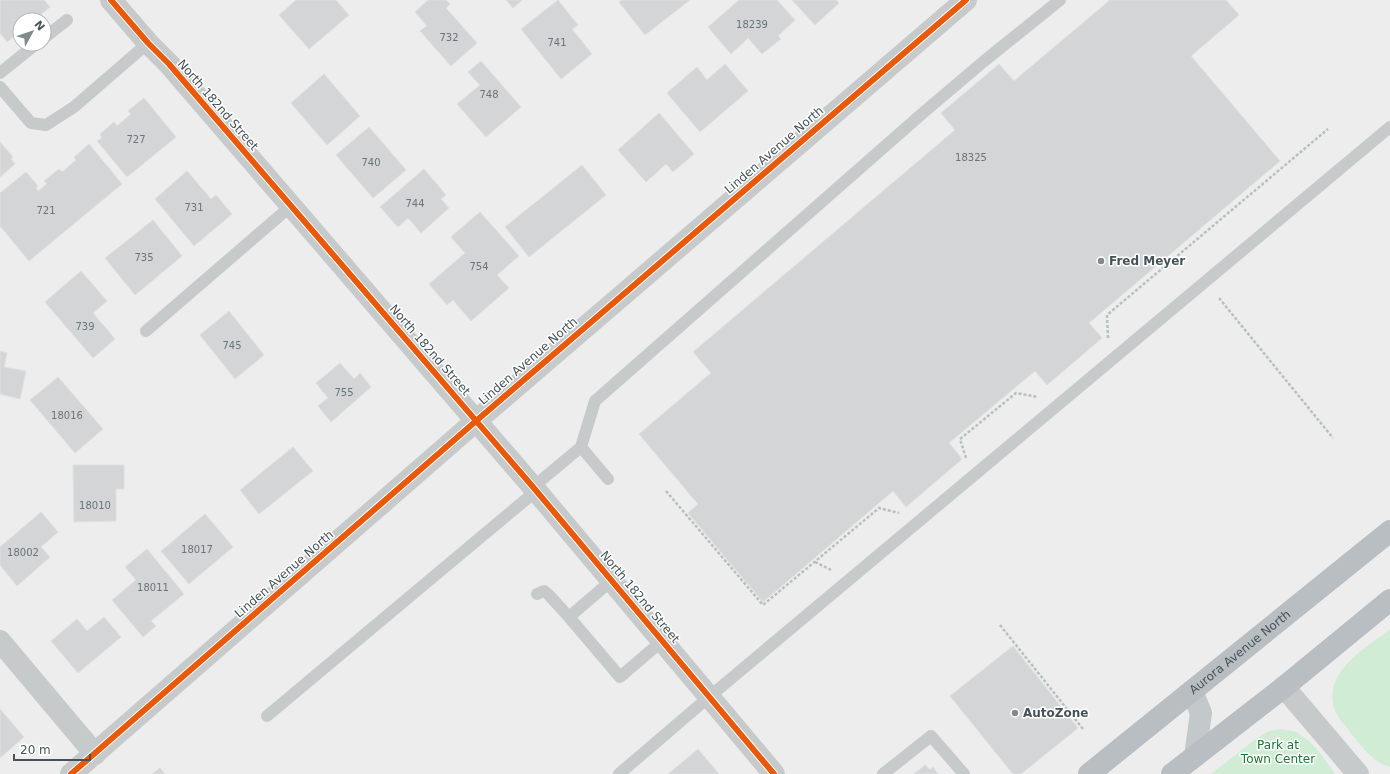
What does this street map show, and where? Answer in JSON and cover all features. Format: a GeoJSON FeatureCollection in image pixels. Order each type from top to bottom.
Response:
{"type":"FeatureCollection","features":[{"type":"Feature","properties":{"kind":"highway","name":"Aurora Avenue North"},"geometry":{"type":"LineString","coordinates":[[1089,774],[1390,531]]}},
{"type":"Feature","properties":{"kind":"highway"},"geometry":{"type":"LineString","coordinates":[[1172,774],[1284,687],[1390,600]]}},
{"type":"Feature","properties":{"kind":"main road"},"geometry":{"type":"LineString","coordinates":[[1192,691],[1201,713],[1195,756]]}},
{"type":"Feature","properties":{"kind":"street","name":"North 182nd Street"},"geometry":{"type":"LineString","coordinates":[[111,0],[148,43],[169,64],[476,421],[774,774]]}},
{"type":"Feature","properties":{"kind":"street","name":"Linden Avenue North"},"geometry":{"type":"LineString","coordinates":[[71,774],[954,4]]}},
{"type":"Feature","properties":{"kind":"street"},"geometry":{"type":"LineString","coordinates":[[0,641],[95,754]]}},
{"type":"Feature","properties":{"kind":"street"},"geometry":{"type":"LineString","coordinates":[[1284,687],[1358,774]]}},
{"type":"Feature","properties":{"kind":"lane"},"geometry":{"type":"LineString","coordinates":[[267,716],[534,489],[581,447],[595,400],[936,102],[1060,0]]}},
{"type":"Feature","properties":{"kind":"lane"},"geometry":{"type":"LineString","coordinates":[[52,32],[67,20]]}},
{"type":"Feature","properties":{"kind":"lane"},"geometry":{"type":"LineString","coordinates":[[0,87],[30,123],[46,125],[74,107],[148,43]]}},
{"type":"Feature","properties":{"kind":"lane"},"geometry":{"type":"LineString","coordinates":[[0,73],[26,52]]}},
{"type":"Feature","properties":{"kind":"lane"},"geometry":{"type":"LineString","coordinates":[[620,774],[709,696],[1390,127]]}},
{"type":"Feature","properties":{"kind":"lane"},"geometry":{"type":"LineString","coordinates":[[146,330],[291,206]]}},
{"type":"Feature","properties":{"kind":"lane"},"geometry":{"type":"LineString","coordinates":[[581,447],[608,479]]}},
{"type":"Feature","properties":{"kind":"lane"},"geometry":{"type":"LineString","coordinates":[[569,617],[611,580]]}},
{"type":"Feature","properties":{"kind":"lane"},"geometry":{"type":"LineString","coordinates":[[537,594],[544,591],[548,594],[620,677],[662,641]]}},
{"type":"Feature","properties":{"kind":"lane"},"geometry":{"type":"LineString","coordinates":[[883,774],[932,736],[964,774]]}},
{"type":"Feature","properties":{"kind":"path"},"geometry":{"type":"LineString","coordinates":[[1108,340],[1107,315],[1328,129]]}},
{"type":"Feature","properties":{"kind":"path"},"geometry":{"type":"LineString","coordinates":[[1219,298],[1333,438]]}},
{"type":"Feature","properties":{"kind":"path"},"geometry":{"type":"LineString","coordinates":[[966,460],[960,439],[1016,393],[1039,397]]}},
{"type":"Feature","properties":{"kind":"path"},"geometry":{"type":"LineString","coordinates":[[666,492],[763,605],[879,508],[901,514]]}},
{"type":"Feature","properties":{"kind":"path"},"geometry":{"type":"LineString","coordinates":[[1000,625],[1055,696],[1083,729]]}},
{"type":"Feature","properties":{"kind":"green space","name":"Park at Town Center"},"geometry":{"type":"Polygon","coordinates":[[[1390,629],[1390,767],[1374,759],[1353,736],[1335,712],[1332,695],[1335,683],[1349,662],[1390,629]]]}},
{"type":"Feature","properties":{"kind":"green space","name":"Park at Town Center"},"geometry":{"type":"Polygon","coordinates":[[[1280,729],[1290,730],[1302,735],[1313,745],[1335,774],[1211,774],[1257,738],[1269,731],[1280,729]]]}},
{"type":"Feature","properties":{"kind":"building"},"geometry":{"type":"Polygon","coordinates":[[[0,0],[44,0],[50,7],[44,12],[12,12],[12,38],[7,42],[0,33],[0,0]]]}},
{"type":"Feature","properties":{"kind":"building"},"geometry":{"type":"Polygon","coordinates":[[[296,0],[336,0],[349,15],[309,49],[279,15],[296,0]]]}},
{"type":"Feature","properties":{"kind":"building"},"geometry":{"type":"Polygon","coordinates":[[[428,0],[446,0],[450,4],[446,8],[477,43],[451,66],[420,31],[427,26],[415,12],[428,0]]]}},
{"type":"Feature","properties":{"kind":"building"},"geometry":{"type":"Polygon","coordinates":[[[506,0],[522,0],[513,8],[506,0]]]}},
{"type":"Feature","properties":{"kind":"building"},"geometry":{"type":"Polygon","coordinates":[[[558,0],[578,25],[572,29],[592,54],[561,79],[521,29],[558,0]]]}},
{"type":"Feature","properties":{"kind":"building"},"geometry":{"type":"Polygon","coordinates":[[[622,0],[690,0],[645,35],[619,2],[622,0]]]}},
{"type":"Feature","properties":{"kind":"building"},"geometry":{"type":"Polygon","coordinates":[[[739,0],[777,0],[795,20],[778,36],[781,39],[762,54],[748,38],[731,54],[708,27],[739,0]]]}},
{"type":"Feature","properties":{"kind":"building"},"geometry":{"type":"Polygon","coordinates":[[[792,0],[836,0],[839,3],[815,25],[792,0]]]}},
{"type":"Feature","properties":{"kind":"building"},"geometry":{"type":"Polygon","coordinates":[[[1110,0],[1226,0],[1239,15],[1191,56],[1280,161],[1089,323],[1102,338],[1047,385],[1035,371],[949,443],[962,459],[906,507],[893,491],[763,602],[688,513],[698,504],[639,434],[711,373],[693,352],[955,130],[941,113],[999,64],[1014,81],[1110,0]]]}},
{"type":"Feature","properties":{"kind":"building"},"geometry":{"type":"Polygon","coordinates":[[[481,61],[521,107],[486,137],[457,104],[480,85],[468,72],[481,61]]]}},
{"type":"Feature","properties":{"kind":"building"},"geometry":{"type":"Polygon","coordinates":[[[725,64],[748,91],[700,132],[667,93],[697,67],[707,80],[725,64]]]}},
{"type":"Feature","properties":{"kind":"building"},"geometry":{"type":"Polygon","coordinates":[[[324,74],[360,116],[327,145],[291,103],[324,74]]]}},
{"type":"Feature","properties":{"kind":"building"},"geometry":{"type":"Polygon","coordinates":[[[144,98],[176,137],[127,177],[97,141],[102,138],[100,134],[114,122],[117,126],[131,114],[128,111],[144,98]]]}},
{"type":"Feature","properties":{"kind":"building"},"geometry":{"type":"Polygon","coordinates":[[[659,113],[694,154],[673,172],[666,164],[646,182],[618,150],[659,113]]]}},
{"type":"Feature","properties":{"kind":"building"},"geometry":{"type":"Polygon","coordinates":[[[369,127],[406,170],[373,198],[336,155],[369,127]]]}},
{"type":"Feature","properties":{"kind":"building"},"geometry":{"type":"Polygon","coordinates":[[[0,142],[13,157],[11,159],[15,164],[0,177],[0,142]]]}},
{"type":"Feature","properties":{"kind":"building"},"geometry":{"type":"Polygon","coordinates":[[[89,144],[122,184],[29,261],[0,226],[0,193],[26,172],[38,186],[36,188],[38,191],[47,184],[44,181],[59,169],[62,172],[76,160],[74,157],[89,144]]]}},
{"type":"Feature","properties":{"kind":"building"},"geometry":{"type":"Polygon","coordinates":[[[582,165],[606,195],[529,257],[505,227],[582,165]]]}},
{"type":"Feature","properties":{"kind":"building"},"geometry":{"type":"Polygon","coordinates":[[[424,169],[446,195],[441,199],[449,208],[421,233],[408,218],[398,227],[380,207],[424,169]]]}},
{"type":"Feature","properties":{"kind":"building"},"geometry":{"type":"Polygon","coordinates":[[[187,171],[211,199],[216,195],[232,214],[194,246],[155,199],[187,171]]]}},
{"type":"Feature","properties":{"kind":"building"},"geometry":{"type":"Polygon","coordinates":[[[480,212],[519,256],[497,275],[509,288],[471,321],[453,300],[447,305],[429,284],[465,253],[451,237],[480,212]]]}},
{"type":"Feature","properties":{"kind":"building"},"geometry":{"type":"Polygon","coordinates":[[[153,220],[182,256],[135,295],[105,258],[153,220]]]}},
{"type":"Feature","properties":{"kind":"building"},"geometry":{"type":"Polygon","coordinates":[[[81,271],[107,301],[93,313],[115,339],[93,358],[45,302],[81,271]]]}},
{"type":"Feature","properties":{"kind":"building"},"geometry":{"type":"Polygon","coordinates":[[[229,311],[264,355],[235,379],[200,335],[229,311]]]}},
{"type":"Feature","properties":{"kind":"building"},"geometry":{"type":"Polygon","coordinates":[[[0,351],[7,353],[4,367],[26,371],[20,399],[0,394],[0,351]]]}},
{"type":"Feature","properties":{"kind":"building"},"geometry":{"type":"Polygon","coordinates":[[[340,363],[354,379],[360,373],[371,387],[331,422],[318,406],[328,398],[316,383],[340,363]]]}},
{"type":"Feature","properties":{"kind":"building"},"geometry":{"type":"Polygon","coordinates":[[[58,377],[103,429],[75,453],[30,400],[58,377]]]}},
{"type":"Feature","properties":{"kind":"building"},"geometry":{"type":"Polygon","coordinates":[[[293,447],[313,471],[259,514],[240,490],[293,447]]]}},
{"type":"Feature","properties":{"kind":"building"},"geometry":{"type":"Polygon","coordinates":[[[73,465],[124,465],[124,489],[116,489],[116,521],[74,522],[73,465]]]}},
{"type":"Feature","properties":{"kind":"building"},"geometry":{"type":"Polygon","coordinates":[[[41,512],[58,532],[41,547],[50,557],[17,586],[0,565],[0,547],[41,512]]]}},
{"type":"Feature","properties":{"kind":"building"},"geometry":{"type":"Polygon","coordinates":[[[205,514],[233,547],[189,584],[161,551],[205,514]]]}},
{"type":"Feature","properties":{"kind":"building"},"geometry":{"type":"Polygon","coordinates":[[[147,549],[184,594],[151,621],[156,626],[143,637],[112,600],[136,580],[125,567],[147,549]]]}},
{"type":"Feature","properties":{"kind":"building"},"geometry":{"type":"Polygon","coordinates":[[[104,617],[121,637],[78,673],[51,641],[77,619],[87,631],[104,617]]]}},
{"type":"Feature","properties":{"kind":"building","name":"AutoZone"},"geometry":{"type":"Polygon","coordinates":[[[1013,646],[1078,728],[1021,774],[1013,774],[950,696],[1013,646]]]}},
{"type":"Feature","properties":{"kind":"building"},"geometry":{"type":"Polygon","coordinates":[[[0,709],[24,737],[0,758],[0,709]]]}},
{"type":"Feature","properties":{"kind":"building"},"geometry":{"type":"Polygon","coordinates":[[[698,749],[719,774],[668,774],[698,749]]]}},
{"type":"Feature","properties":{"kind":"building"},"geometry":{"type":"Polygon","coordinates":[[[925,765],[930,770],[933,767],[938,774],[914,774],[925,765]]]}},
{"type":"Feature","properties":{"kind":"building"},"geometry":{"type":"Polygon","coordinates":[[[160,768],[165,774],[152,774],[160,768]]]}},
{"type":"Feature","properties":{"kind":"cycle path"},"geometry":{"type":"LineString","coordinates":[[111,0],[148,43],[169,64],[533,487],[774,774]]}},
{"type":"Feature","properties":{"kind":"cycle path"},"geometry":{"type":"LineString","coordinates":[[71,774],[476,421],[966,0]]}},
{"type":"Feature","properties":{"kind":"place","name":"Fred Meyer"},"geometry":{"type":"Point","coordinates":[1101,261]}},
{"type":"Feature","properties":{"kind":"place","name":"AutoZone"},"geometry":{"type":"Point","coordinates":[1015,713]}}]}
